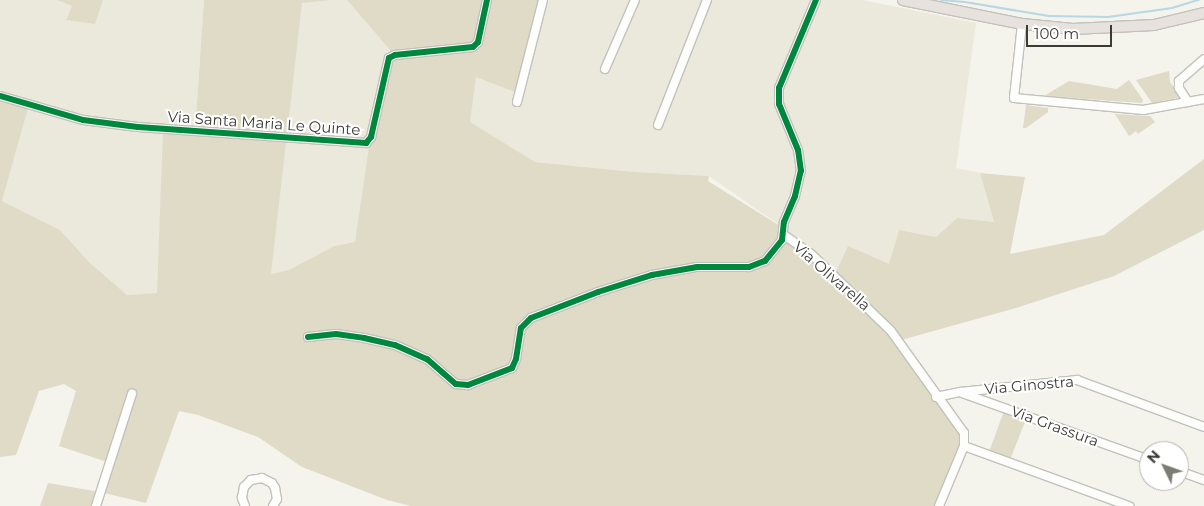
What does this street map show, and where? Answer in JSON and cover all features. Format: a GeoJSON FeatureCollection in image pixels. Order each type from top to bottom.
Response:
{"type":"FeatureCollection","features":[{"type":"Feature","properties":{"kind":"main road"},"geometry":{"type":"LineString","coordinates":[[903,0],[1022,24],[1073,29],[1106,29],[1160,24],[1204,13]]}},
{"type":"Feature","properties":{"kind":"street","name":"Via Santa Maria Le Quinte"},"geometry":{"type":"LineString","coordinates":[[0,96],[83,120],[138,128],[366,143],[372,137],[389,58],[395,55],[473,47],[479,39],[487,0]]}},
{"type":"Feature","properties":{"kind":"street"},"geometry":{"type":"LineString","coordinates":[[517,102],[543,0]]}},
{"type":"Feature","properties":{"kind":"street"},"geometry":{"type":"LineString","coordinates":[[605,70],[635,0]]}},
{"type":"Feature","properties":{"kind":"street"},"geometry":{"type":"LineString","coordinates":[[658,125],[707,0]]}},
{"type":"Feature","properties":{"kind":"street","name":"Via Olivarella"},"geometry":{"type":"LineString","coordinates":[[816,0],[782,75],[778,92],[780,107],[798,150],[801,166],[795,196],[784,222],[784,236],[811,254],[873,312],[890,331],[964,434],[964,446]]}},
{"type":"Feature","properties":{"kind":"street"},"geometry":{"type":"LineString","coordinates":[[1022,24],[1014,98],[1144,110],[1204,99]]}},
{"type":"Feature","properties":{"kind":"street"},"geometry":{"type":"LineString","coordinates":[[1188,102],[1178,86],[1179,81],[1204,59]]}},
{"type":"Feature","properties":{"kind":"street"},"geometry":{"type":"LineString","coordinates":[[308,337],[327,334],[351,336],[395,345],[429,360],[454,382],[468,385],[512,368],[516,360],[522,328],[531,318],[598,292],[652,275],[689,268],[756,265],[771,256],[784,236]]}},
{"type":"Feature","properties":{"kind":"street","name":"Via Ginostra"},"geometry":{"type":"LineString","coordinates":[[936,397],[960,392],[1077,380],[1204,427]]}},
{"type":"Feature","properties":{"kind":"street","name":"Via Grassura"},"geometry":{"type":"LineString","coordinates":[[960,392],[1139,456]]}},
{"type":"Feature","properties":{"kind":"street"},"geometry":{"type":"LineString","coordinates":[[96,506],[132,394]]}},
{"type":"Feature","properties":{"kind":"street"},"geometry":{"type":"LineString","coordinates":[[939,506],[964,446],[1129,506]]}},
{"type":"Feature","properties":{"kind":"street"},"geometry":{"type":"LineString","coordinates":[[1189,475],[1204,480]]}},
{"type":"Feature","properties":{"kind":"street"},"geometry":{"type":"LineString","coordinates":[[245,506],[242,498],[244,487],[251,480],[262,478],[272,483],[275,488],[277,499],[273,506]]}},
{"type":"Feature","properties":{"kind":"shaded area"},"geometry":{"type":"Polygon","coordinates":[[[0,0],[57,0],[72,6],[66,20],[95,23],[103,0],[204,0],[195,132],[163,130],[158,293],[127,295],[89,262],[60,230],[2,201],[29,105],[0,96],[0,0]]]}},
{"type":"Feature","properties":{"kind":"shaded area"},"geometry":{"type":"Polygon","coordinates":[[[57,0],[103,0],[95,24],[66,20],[72,6],[57,0]]]}},
{"type":"Feature","properties":{"kind":"shaded area"},"geometry":{"type":"Polygon","coordinates":[[[204,0],[333,0],[302,3],[271,274],[289,270],[334,246],[355,242],[370,140],[390,50],[347,0],[543,0],[520,94],[476,77],[470,122],[535,162],[635,172],[709,176],[708,181],[791,233],[837,270],[848,246],[889,264],[899,230],[936,237],[957,218],[994,222],[980,173],[1025,177],[1010,254],[1104,235],[1204,159],[1204,230],[1114,276],[1016,308],[901,340],[964,433],[964,446],[939,506],[411,506],[387,500],[302,467],[258,437],[198,415],[179,411],[146,503],[100,492],[110,463],[59,446],[76,391],[64,384],[39,391],[16,455],[0,457],[0,96],[29,105],[2,201],[60,230],[89,262],[127,295],[157,293],[163,129],[195,131],[204,0]]]}},
{"type":"Feature","properties":{"kind":"shaded area"},"geometry":{"type":"Polygon","coordinates":[[[347,0],[390,50],[355,242],[334,246],[289,270],[270,274],[302,3],[347,0]]]}},
{"type":"Feature","properties":{"kind":"shaded area"},"geometry":{"type":"Polygon","coordinates":[[[544,0],[862,0],[976,23],[956,168],[980,173],[994,222],[957,218],[936,237],[899,230],[889,265],[838,270],[791,233],[709,176],[635,172],[535,162],[469,122],[476,77],[519,93],[544,0]]]}},
{"type":"Feature","properties":{"kind":"shaded area"},"geometry":{"type":"Polygon","coordinates":[[[1169,71],[1170,82],[1181,97],[1152,103],[1136,80],[1169,71]]]}},
{"type":"Feature","properties":{"kind":"shaded area"},"geometry":{"type":"Polygon","coordinates":[[[1129,80],[1143,100],[1142,103],[1044,96],[1069,81],[1117,89],[1129,80]]]}},
{"type":"Feature","properties":{"kind":"shaded area"},"geometry":{"type":"Polygon","coordinates":[[[1026,105],[1048,108],[1048,112],[1026,128],[1023,128],[1026,105]]]}},
{"type":"Feature","properties":{"kind":"shaded area"},"geometry":{"type":"Polygon","coordinates":[[[1115,114],[1150,116],[1155,122],[1138,134],[1136,131],[1129,136],[1115,114]]]}},
{"type":"Feature","properties":{"kind":"shaded area"},"geometry":{"type":"Polygon","coordinates":[[[1004,411],[1026,419],[1010,460],[989,452],[1004,411]]]}},
{"type":"Feature","properties":{"kind":"shaded area"},"geometry":{"type":"Polygon","coordinates":[[[48,483],[100,492],[96,506],[40,506],[48,483]]]}},
{"type":"Feature","properties":{"kind":"waterway"},"geometry":{"type":"LineString","coordinates":[[941,0],[965,2],[1049,16],[1108,17],[1172,8],[1199,0]]}},
{"type":"Feature","properties":{"kind":"cycle path"},"geometry":{"type":"LineString","coordinates":[[0,96],[83,120],[138,127],[366,143],[371,137],[389,58],[395,55],[473,47],[478,42],[487,0]]}},
{"type":"Feature","properties":{"kind":"cycle path"},"geometry":{"type":"LineString","coordinates":[[308,337],[336,334],[395,345],[427,359],[456,384],[468,385],[512,368],[516,359],[521,328],[531,318],[598,292],[652,275],[697,267],[749,267],[765,261],[782,240],[784,222],[795,196],[801,171],[798,150],[779,104],[779,88],[816,0]]}}]}
